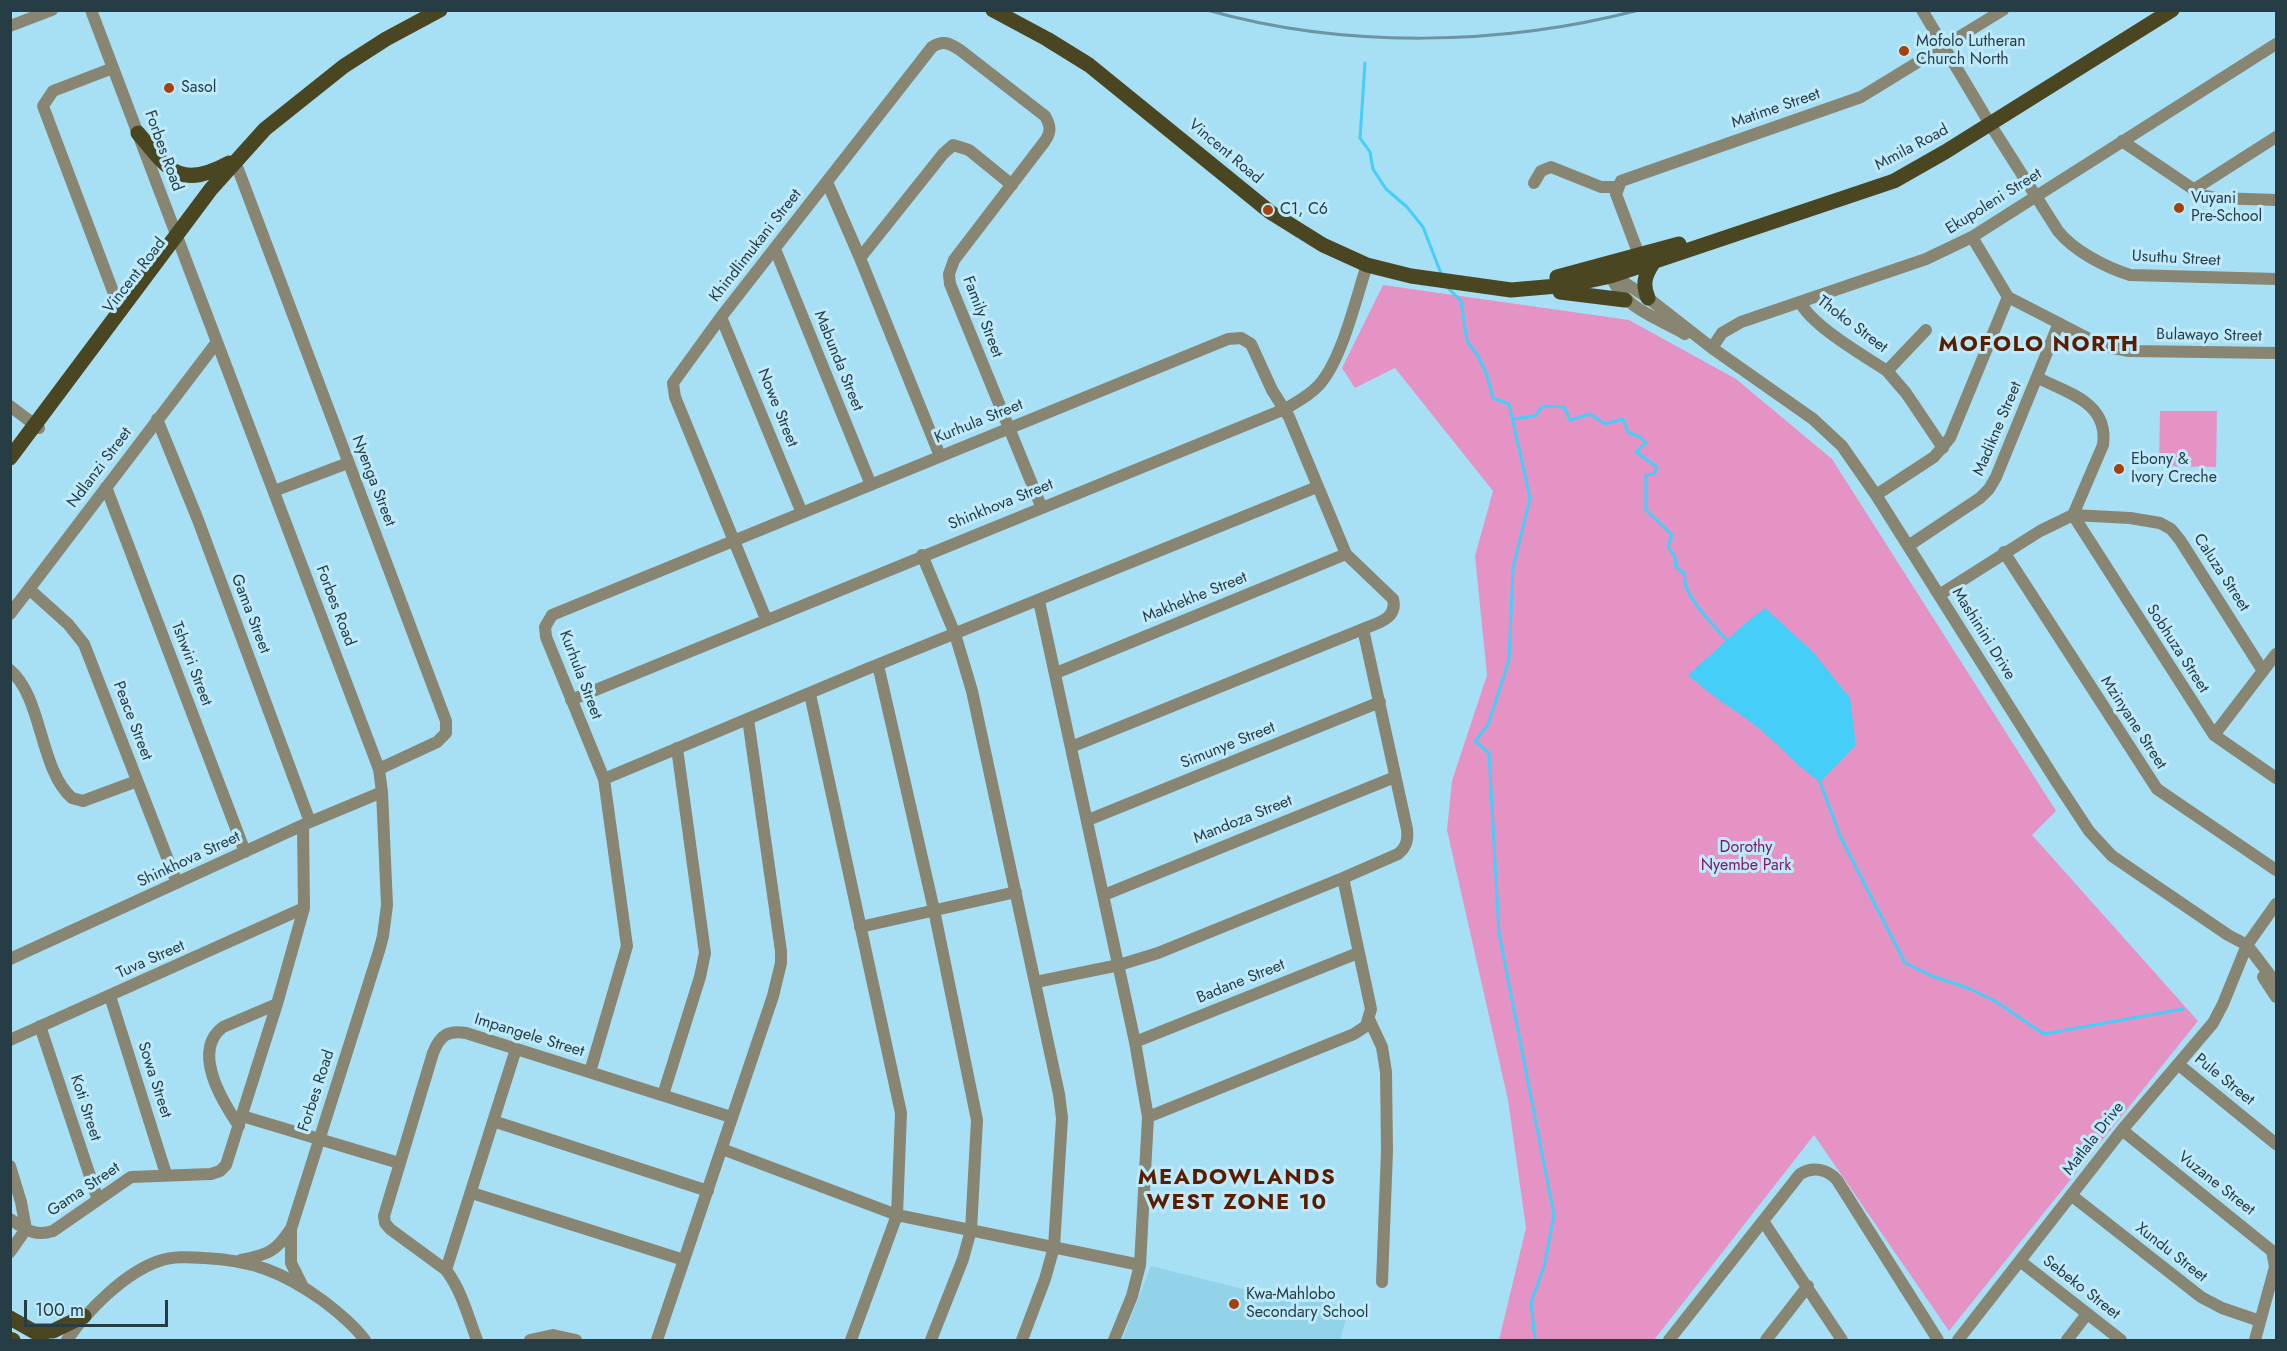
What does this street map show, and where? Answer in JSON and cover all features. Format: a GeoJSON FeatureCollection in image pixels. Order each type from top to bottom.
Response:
{"type":"FeatureCollection","features":[{"type":"Feature","properties":{"kind":"main road","name":"Vincent Road"},"geometry":{"type":"LineString","coordinates":[[10,458],[37,427],[178,241],[211,189],[237,164],[265,129],[344,66],[417,16],[440,10]]}},
{"type":"Feature","properties":{"kind":"main road","name":"Vincent Road"},"geometry":{"type":"LineString","coordinates":[[993,10],[1089,65],[1270,212],[1316,241],[1367,265],[1411,276],[1489,286],[1542,284],[1611,276]]}},
{"type":"Feature","properties":{"kind":"main road","name":"Mmila Road"},"geometry":{"type":"LineString","coordinates":[[1618,261],[1713,235],[1903,177],[2158,10]]}},
{"type":"Feature","properties":{"kind":"main road","name":"Mmila Road"},"geometry":{"type":"LineString","coordinates":[[1988,122],[2172,10]]}},
{"type":"Feature","properties":{"kind":"main road"},"geometry":{"type":"LineString","coordinates":[[138,133],[166,166],[182,174],[189,176],[207,174],[237,164]]}},
{"type":"Feature","properties":{"kind":"main road","name":"Mmila Road"},"geometry":{"type":"LineString","coordinates":[[1611,276],[1834,199]]}},
{"type":"Feature","properties":{"kind":"main road","name":"Vincent Road"},"geometry":{"type":"LineString","coordinates":[[10,466],[123,306],[178,241]]}},
{"type":"Feature","properties":{"kind":"main road","name":"Vincent Road"},"geometry":{"type":"LineString","coordinates":[[1542,284],[1618,261]]}},
{"type":"Feature","properties":{"kind":"main road"},"geometry":{"type":"LineString","coordinates":[[1648,298],[1644,283],[1653,263]]}},
{"type":"Feature","properties":{"kind":"main road"},"geometry":{"type":"LineString","coordinates":[[1542,284],[1625,300]]}},
{"type":"Feature","properties":{"kind":"main road"},"geometry":{"type":"LineString","coordinates":[[33,1331],[52,1331],[84,1316]]}},
{"type":"Feature","properties":{"kind":"main road"},"geometry":{"type":"LineString","coordinates":[[10,1318],[51,1341]]}},
{"type":"Feature","properties":{"kind":"street"},"geometry":{"type":"LineString","coordinates":[[10,26],[52,10]]}},
{"type":"Feature","properties":{"kind":"street","name":"Forbes Road"},"geometry":{"type":"LineString","coordinates":[[91,10],[379,769],[387,904],[383,936],[291,1229],[291,1263],[303,1287]]}},
{"type":"Feature","properties":{"kind":"street","name":"Usuthu Street"},"geometry":{"type":"LineString","coordinates":[[1922,10],[1988,122],[2063,238],[2120,272],[2140,276],[2277,279]]}},
{"type":"Feature","properties":{"kind":"street","name":"Matime Street"},"geometry":{"type":"LineString","coordinates":[[1617,187],[1621,180],[1629,177],[1861,97],[2003,10]]}},
{"type":"Feature","properties":{"kind":"street","name":"Khindlimukani Street"},"geometry":{"type":"LineString","coordinates":[[766,619],[673,389],[676,378],[721,316],[932,47],[938,43],[950,44],[960,50],[1045,116],[1049,125]]}},
{"type":"Feature","properties":{"kind":"street","name":"Ekupoleni Street"},"geometry":{"type":"LineString","coordinates":[[1712,348],[1722,333],[1732,326],[1926,259],[1971,237],[2277,44]]}},
{"type":"Feature","properties":{"kind":"street"},"geometry":{"type":"LineString","coordinates":[[113,68],[53,91],[43,106],[110,286],[115,297],[123,306]]}},
{"type":"Feature","properties":{"kind":"street","name":"Family Street"},"geometry":{"type":"LineString","coordinates":[[1041,506],[950,284],[949,274],[954,260],[1049,135],[1049,125]]}},
{"type":"Feature","properties":{"kind":"street"},"geometry":{"type":"LineString","coordinates":[[2193,190],[2277,137]]}},
{"type":"Feature","properties":{"kind":"street"},"geometry":{"type":"LineString","coordinates":[[2122,141],[2202,195],[2216,198],[2277,200]]}},
{"type":"Feature","properties":{"kind":"street"},"geometry":{"type":"LineString","coordinates":[[860,258],[943,154],[953,146],[969,150],[1012,185]]}},
{"type":"Feature","properties":{"kind":"street","name":"Nyenga Street"},"geometry":{"type":"LineString","coordinates":[[237,164],[447,728],[443,738],[437,742],[379,769]]}},
{"type":"Feature","properties":{"kind":"street"},"geometry":{"type":"LineString","coordinates":[[1534,183],[1541,171],[1551,167],[1600,187],[1617,187],[1616,194],[1639,255]]}},
{"type":"Feature","properties":{"kind":"street"},"geometry":{"type":"LineString","coordinates":[[827,182],[940,456]]}},
{"type":"Feature","properties":{"kind":"street"},"geometry":{"type":"LineString","coordinates":[[1876,495],[1934,457],[1950,438],[2008,297],[1971,237]]}},
{"type":"Feature","properties":{"kind":"street","name":"Mabunda Street"},"geometry":{"type":"LineString","coordinates":[[775,249],[871,484]]}},
{"type":"Feature","properties":{"kind":"street"},"geometry":{"type":"LineString","coordinates":[[1618,261],[1611,276],[1616,289],[1625,300]]}},
{"type":"Feature","properties":{"kind":"street","name":"Shinkhova Street"},"geometry":{"type":"LineString","coordinates":[[571,700],[1041,506],[1285,409],[1313,391],[1330,369],[1367,265]]}},
{"type":"Feature","properties":{"kind":"street","name":"Mashinini Drive"},"geometry":{"type":"LineString","coordinates":[[1611,276],[1622,280],[1648,298],[1712,348],[1830,433],[1856,465],[1876,495],[2090,831],[2112,856],[2228,934],[2245,949]]}},
{"type":"Feature","properties":{"kind":"street","name":"Bulawayo Street"},"geometry":{"type":"LineString","coordinates":[[2008,297],[2103,346],[2117,350],[2277,353]]}},
{"type":"Feature","properties":{"kind":"street","name":"Mashinini Drive"},"geometry":{"type":"LineString","coordinates":[[1625,300],[1712,348]]}},
{"type":"Feature","properties":{"kind":"street","name":"Thoko Street"},"geometry":{"type":"LineString","coordinates":[[1800,302],[1803,309],[1816,321],[1887,371],[1906,393],[1943,448]]}},
{"type":"Feature","properties":{"kind":"street","name":"Nowe Street"},"geometry":{"type":"LineString","coordinates":[[721,316],[802,513]]}},
{"type":"Feature","properties":{"kind":"street","name":"Madikne Street"},"geometry":{"type":"LineString","coordinates":[[1908,546],[1980,498],[1989,489],[2038,378],[2059,323]]}},
{"type":"Feature","properties":{"kind":"street","name":"Thoko Street"},"geometry":{"type":"LineString","coordinates":[[1887,371],[1926,330]]}},
{"type":"Feature","properties":{"kind":"street","name":"Kurhula Street"},"geometry":{"type":"LineString","coordinates":[[590,1072],[627,946],[604,779],[546,637],[545,627],[552,615],[1234,338],[1247,340],[1272,390],[1285,409],[1346,554],[1393,599],[1394,603],[1389,617],[1071,747]]}},
{"type":"Feature","properties":{"kind":"street","name":"Ndlanzi Street"},"geometry":{"type":"LineString","coordinates":[[10,614],[217,342]]}},
{"type":"Feature","properties":{"kind":"street"},"geometry":{"type":"LineString","coordinates":[[2038,378],[2083,400],[2092,408],[2105,433],[2103,446],[2073,515]]}},
{"type":"Feature","properties":{"kind":"street"},"geometry":{"type":"LineString","coordinates":[[10,406],[37,427]]}},
{"type":"Feature","properties":{"kind":"street","name":"Gama Street"},"geometry":{"type":"LineString","coordinates":[[10,1166],[21,1202],[26,1229],[40,1234],[53,1230],[131,1177],[166,1174],[196,1175],[220,1171],[226,1165],[230,1155],[304,908],[307,823],[198,520],[158,419]]}},
{"type":"Feature","properties":{"kind":"street"},"geometry":{"type":"LineString","coordinates":[[274,491],[348,463]]}},
{"type":"Feature","properties":{"kind":"street","name":"Tshwiri Street"},"geometry":{"type":"LineString","coordinates":[[106,487],[245,852]]}},
{"type":"Feature","properties":{"kind":"street"},"geometry":{"type":"LineString","coordinates":[[604,779],[1317,487]]}},
{"type":"Feature","properties":{"kind":"street","name":"Caluza Street"},"geometry":{"type":"LineString","coordinates":[[1939,595],[2004,552],[2059,520],[2073,515],[2130,518],[2160,523],[2171,529],[2180,540],[2263,671]]}},
{"type":"Feature","properties":{"kind":"street","name":"Sobhuza Street"},"geometry":{"type":"LineString","coordinates":[[2073,515],[2214,735],[2277,778]]}},
{"type":"Feature","properties":{"kind":"street","name":"Mzinyane Street"},"geometry":{"type":"LineString","coordinates":[[2004,552],[2157,789],[2277,870]]}},
{"type":"Feature","properties":{"kind":"street","name":"Makhekhe Street"},"geometry":{"type":"LineString","coordinates":[[1056,673],[1346,554]]}},
{"type":"Feature","properties":{"kind":"street"},"geometry":{"type":"LineString","coordinates":[[922,555],[955,634],[972,691],[1059,1094],[1062,1118],[1054,1247],[1046,1279],[1022,1341]]}},
{"type":"Feature","properties":{"kind":"street","name":"Peace Street"},"geometry":{"type":"LineString","coordinates":[[29,590],[68,624],[84,644],[177,884]]}},
{"type":"Feature","properties":{"kind":"street"},"geometry":{"type":"LineString","coordinates":[[1039,601],[1119,965],[1148,1116],[1140,1265],[1132,1296],[1114,1341]]}},
{"type":"Feature","properties":{"kind":"street"},"geometry":{"type":"LineString","coordinates":[[1036,982],[1119,965],[1158,953],[1343,879],[1398,854],[1406,844],[1407,829],[1363,629]]}},
{"type":"Feature","properties":{"kind":"street"},"geometry":{"type":"LineString","coordinates":[[2214,735],[2277,654]]}},
{"type":"Feature","properties":{"kind":"street"},"geometry":{"type":"LineString","coordinates":[[878,665],[934,910],[975,1108],[977,1129],[971,1230],[963,1258],[931,1341]]}},
{"type":"Feature","properties":{"kind":"street"},"geometry":{"type":"LineString","coordinates":[[10,670],[21,681],[60,783],[66,793],[72,798],[84,801],[137,781]]}},
{"type":"Feature","properties":{"kind":"street"},"geometry":{"type":"LineString","coordinates":[[810,694],[901,1113],[897,1215],[851,1341]]}},
{"type":"Feature","properties":{"kind":"street","name":"Simunye Street"},"geometry":{"type":"LineString","coordinates":[[1088,820],[1380,702]]}},
{"type":"Feature","properties":{"kind":"street"},"geometry":{"type":"LineString","coordinates":[[657,1341],[722,1149],[781,963],[748,719]]}},
{"type":"Feature","properties":{"kind":"street"},"geometry":{"type":"LineString","coordinates":[[663,1095],[700,977],[705,953],[677,748]]}},
{"type":"Feature","properties":{"kind":"street","name":"Mandoza Street"},"geometry":{"type":"LineString","coordinates":[[1104,895],[1395,777]]}},
{"type":"Feature","properties":{"kind":"street","name":"Shinkhova Street"},"geometry":{"type":"LineString","coordinates":[[10,959],[307,823],[382,792]]}},
{"type":"Feature","properties":{"kind":"street"},"geometry":{"type":"LineString","coordinates":[[1148,1116],[1361,1030],[1369,1019],[1371,1009],[1343,879]]}},
{"type":"Feature","properties":{"kind":"street"},"geometry":{"type":"LineString","coordinates":[[860,927],[1016,892]]}},
{"type":"Feature","properties":{"kind":"street","name":"Matlala Drive"},"geometry":{"type":"LineString","coordinates":[[1958,1341],[2122,1131],[2213,1023],[2245,949],[2277,904]]}},
{"type":"Feature","properties":{"kind":"street","name":"Tuva Street"},"geometry":{"type":"LineString","coordinates":[[10,1040],[304,908]]}},
{"type":"Feature","properties":{"kind":"street"},"geometry":{"type":"LineString","coordinates":[[2245,949],[2277,983]]}},
{"type":"Feature","properties":{"kind":"street"},"geometry":{"type":"LineString","coordinates":[[2245,949],[2277,997]]}},
{"type":"Feature","properties":{"kind":"street","name":"Badane Street"},"geometry":{"type":"LineString","coordinates":[[1135,1042],[1358,953]]}},
{"type":"Feature","properties":{"kind":"street","name":"Sowa Street"},"geometry":{"type":"LineString","coordinates":[[110,996],[166,1174]]}},
{"type":"Feature","properties":{"kind":"street"},"geometry":{"type":"LineString","coordinates":[[277,1004],[223,1027],[208,1047],[208,1057],[215,1081],[225,1102],[240,1121],[319,1139],[399,1163]]}},
{"type":"Feature","properties":{"kind":"street"},"geometry":{"type":"LineString","coordinates":[[1369,1019],[1382,1047],[1386,1072],[1388,1151],[1382,1282]]}},
{"type":"Feature","properties":{"kind":"street","name":"Koti Street"},"geometry":{"type":"LineString","coordinates":[[40,1026],[98,1200]]}},
{"type":"Feature","properties":{"kind":"street","name":"Impangele Street"},"geometry":{"type":"LineString","coordinates":[[446,1270],[399,1238],[385,1223],[384,1216],[433,1053],[441,1037],[448,1032],[455,1031],[516,1049],[731,1118]]}},
{"type":"Feature","properties":{"kind":"street"},"geometry":{"type":"LineString","coordinates":[[477,1341],[458,1287],[446,1270],[516,1049]]}},
{"type":"Feature","properties":{"kind":"street","name":"Pule Street"},"geometry":{"type":"LineString","coordinates":[[2179,1065],[2277,1144]]}},
{"type":"Feature","properties":{"kind":"street"},"geometry":{"type":"LineString","coordinates":[[493,1121],[708,1191]]}},
{"type":"Feature","properties":{"kind":"street","name":"Vuzane Street"},"geometry":{"type":"LineString","coordinates":[[2122,1131],[2272,1251],[2275,1267],[2254,1341]]}},
{"type":"Feature","properties":{"kind":"street"},"geometry":{"type":"LineString","coordinates":[[722,1149],[897,1215],[1140,1265]]}},
{"type":"Feature","properties":{"kind":"street"},"geometry":{"type":"LineString","coordinates":[[1669,1341],[1800,1174],[1806,1170],[1831,1174],[1938,1341]]}},
{"type":"Feature","properties":{"kind":"street"},"geometry":{"type":"LineString","coordinates":[[472,1192],[684,1260]]}},
{"type":"Feature","properties":{"kind":"street","name":"Xundu Street"},"geometry":{"type":"LineString","coordinates":[[2071,1195],[2201,1297],[2222,1308],[2260,1321]]}},
{"type":"Feature","properties":{"kind":"street"},"geometry":{"type":"LineString","coordinates":[[10,1219],[26,1229],[10,1252]]}},
{"type":"Feature","properties":{"kind":"street"},"geometry":{"type":"LineString","coordinates":[[1763,1221],[1808,1286],[1842,1341]]}},
{"type":"Feature","properties":{"kind":"street","name":"Forbes Road"},"geometry":{"type":"LineString","coordinates":[[238,1261],[272,1251],[291,1229]]}},
{"type":"Feature","properties":{"kind":"street"},"geometry":{"type":"LineString","coordinates":[[67,1341],[84,1316],[121,1284],[157,1262],[186,1257],[238,1261],[276,1272],[303,1287],[339,1313],[365,1341]]}},
{"type":"Feature","properties":{"kind":"street","name":"Sebeko Street"},"geometry":{"type":"LineString","coordinates":[[2020,1261],[2121,1341]]}},
{"type":"Feature","properties":{"kind":"street"},"geometry":{"type":"LineString","coordinates":[[1766,1341],[1808,1286]]}},
{"type":"Feature","properties":{"kind":"street"},"geometry":{"type":"LineString","coordinates":[[2067,1341],[2087,1314]]}},
{"type":"Feature","properties":{"kind":"street"},"geometry":{"type":"LineString","coordinates":[[530,1341],[553,1335],[576,1341]]}},
{"type":"Feature","properties":{"kind":"shaded area","name":"Kwa-Mahlobo Secondary School"},"geometry":{"type":"Polygon","coordinates":[[[1151,1266],[1283,1299],[1316,1299],[1349,1309],[1340,1340],[1122,1340],[1151,1266]]]}},
{"type":"Feature","properties":{"kind":"green space","name":"Dorothy Nyembe Park"},"geometry":{"type":"Polygon","coordinates":[[[1383,285],[1629,320],[1736,379],[1832,459],[2056,811],[2032,835],[2198,1021],[1949,1331],[1814,1135],[1654,1340],[1499,1340],[1526,1228],[1508,1100],[1447,830],[1452,781],[1487,675],[1475,556],[1493,491],[1395,368],[1355,388],[1342,368],[1383,285]]]}},
{"type":"Feature","properties":{"kind":"green space"},"geometry":{"type":"Polygon","coordinates":[[[2160,411],[2217,411],[2216,467],[2159,466],[2160,411]]]}},
{"type":"Feature","properties":{"kind":"water"},"geometry":{"type":"Polygon","coordinates":[[[1765,608],[1813,652],[1850,698],[1856,745],[1820,782],[1761,730],[1688,675],[1765,608]]]}},
{"type":"Feature","properties":{"kind":"waterway"},"geometry":{"type":"LineString","coordinates":[[1365,63],[1360,138],[1370,152],[1373,169],[1386,189],[1407,207],[1423,227],[1442,276]]}},
{"type":"Feature","properties":{"kind":"waterway"},"geometry":{"type":"LineString","coordinates":[[1447,287],[1461,301],[1467,341],[1478,356],[1487,375],[1493,398],[1509,404],[1530,498],[1513,568],[1509,660],[1488,725],[1475,741],[1489,753],[1499,933],[1554,1215],[1544,1267],[1531,1302],[1535,1340]]}},
{"type":"Feature","properties":{"kind":"waterway"},"geometry":{"type":"LineString","coordinates":[[1513,419],[1535,416],[1543,406],[1564,407],[1570,420],[1590,414],[1605,424],[1623,419],[1628,432],[1640,437],[1646,443],[1636,452],[1657,467],[1654,474],[1646,475],[1646,510],[1672,535],[1668,547],[1675,557],[1676,567],[1685,574],[1688,591],[1700,610],[1728,642]]}},
{"type":"Feature","properties":{"kind":"waterway"},"geometry":{"type":"LineString","coordinates":[[1819,779],[1840,836],[1905,963],[1995,1001],[2044,1034],[2183,1009]]}},
{"type":"Feature","properties":{"kind":"railway"},"geometry":{"type":"LineString","coordinates":[[1207,10],[1259,23],[1313,32],[1368,37],[1423,38],[1533,31],[1639,10]]}},
{"type":"Feature","properties":{"kind":"place","name":"Mofolo Lutheran Church North"},"geometry":{"type":"Point","coordinates":[1904,51]}},
{"type":"Feature","properties":{"kind":"place","name":"Sasol"},"geometry":{"type":"Point","coordinates":[169,88]}},
{"type":"Feature","properties":{"kind":"place","name":"Vuyani Pre-School"},"geometry":{"type":"Point","coordinates":[2179,208]}},
{"type":"Feature","properties":{"kind":"place","name":"C1, C6"},"geometry":{"type":"Point","coordinates":[1268,210]}},
{"type":"Feature","properties":{"kind":"place","name":"Ebony & Ivory Creche"},"geometry":{"type":"Point","coordinates":[2119,469]}},
{"type":"Feature","properties":{"kind":"place","name":"Kwa-Mahlobo Secondary School"},"geometry":{"type":"Point","coordinates":[1234,1304]}},
{"type":"Feature","properties":{"kind":"district","name":"MOFOLO NORTH"},"geometry":{"type":"Point","coordinates":[2039,346]}},
{"type":"Feature","properties":{"kind":"district","name":"MEADOWLANDS WEST ZONE 10"},"geometry":{"type":"Point","coordinates":[1237,1192]}}]}
